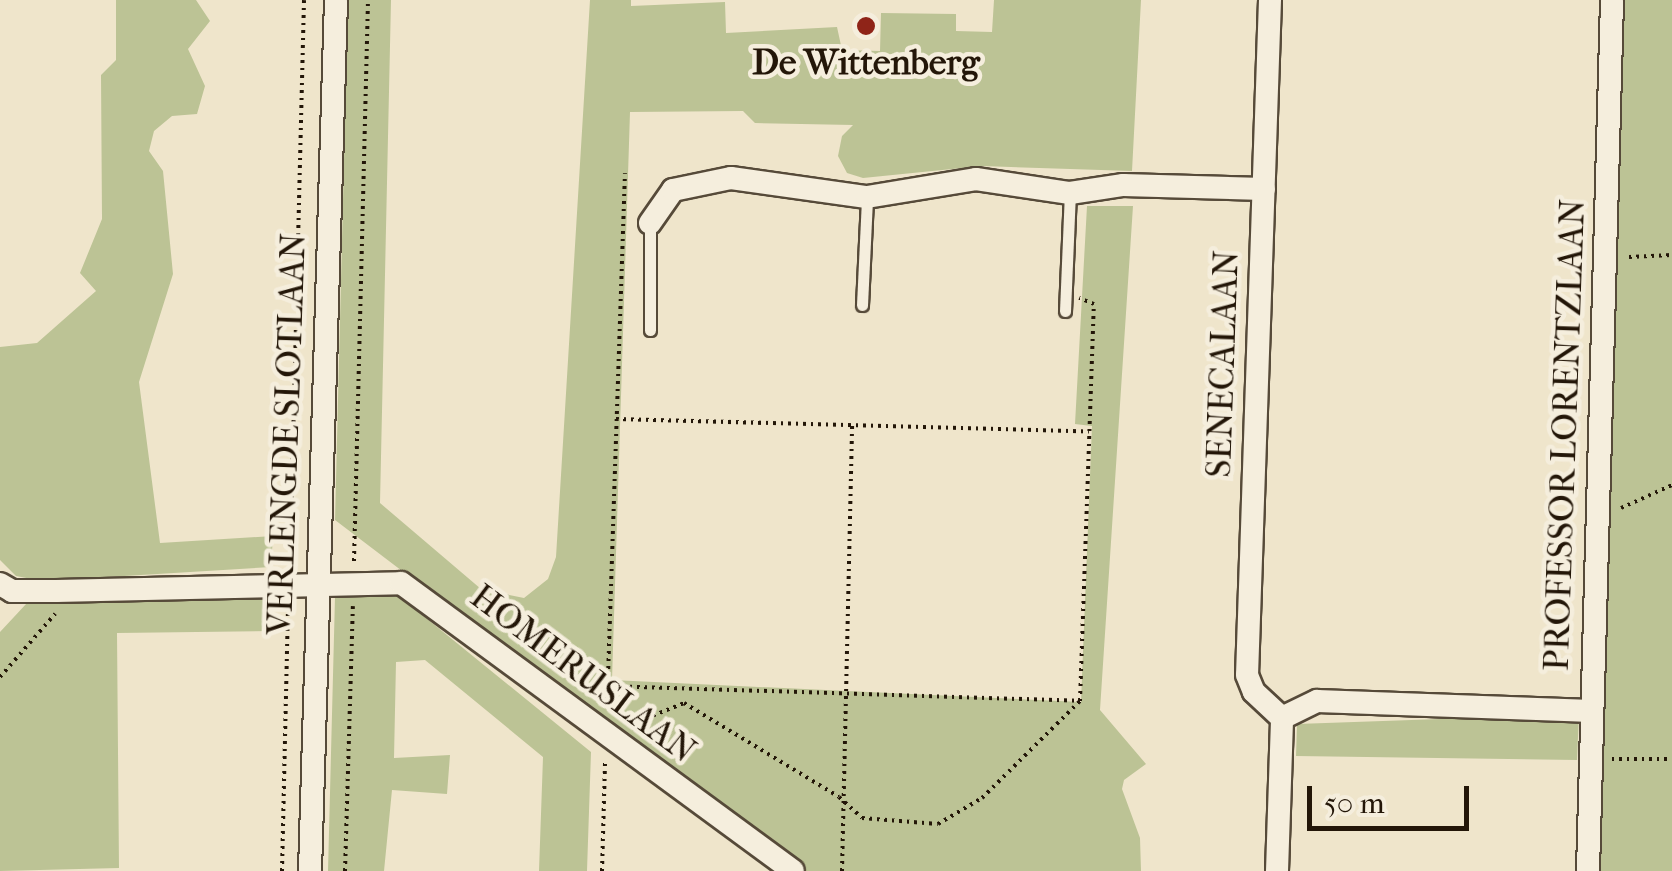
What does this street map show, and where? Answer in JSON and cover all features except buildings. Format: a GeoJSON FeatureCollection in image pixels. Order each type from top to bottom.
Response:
{"type":"FeatureCollection","features":[{"type":"Feature","properties":{"kind":"street","name":"VERLENGDE SLOTLAAN"},"geometry":{"type":"LineString","coordinates":[[310,871],[336,0]]}},
{"type":"Feature","properties":{"kind":"street","name":"SENECALAAN"},"geometry":{"type":"LineString","coordinates":[[1270,0],[1247,675],[1254,692],[1282,718]]}},
{"type":"Feature","properties":{"kind":"street","name":"PROFESSOR LORENTZLAAN"},"geometry":{"type":"LineString","coordinates":[[1588,871],[1612,0]]}},
{"type":"Feature","properties":{"kind":"street"},"geometry":{"type":"LineString","coordinates":[[650,223],[659,204],[693,182],[763,179],[866,197],[976,179],[1070,193],[1123,185],[1264,190]]}},
{"type":"Feature","properties":{"kind":"street","name":"HOMERUSLAAN"},"geometry":{"type":"LineString","coordinates":[[4,595],[353,581],[401,583],[792,871]]}},
{"type":"Feature","properties":{"kind":"street"},"geometry":{"type":"LineString","coordinates":[[1277,871],[1282,718],[1317,701],[1592,711]]}},
{"type":"Feature","properties":{"kind":"lane"},"geometry":{"type":"LineString","coordinates":[[1065,310],[1070,193]]}},
{"type":"Feature","properties":{"kind":"lane"},"geometry":{"type":"LineString","coordinates":[[862,305],[866,197]]}},
{"type":"Feature","properties":{"kind":"lane"},"geometry":{"type":"LineString","coordinates":[[650,223],[650,330]]}},
{"type":"Feature","properties":{"kind":"path","name":"VERLENGDE SLOTLAAN"},"geometry":{"type":"LineString","coordinates":[[282,871],[304,0]]}},
{"type":"Feature","properties":{"kind":"path","name":"VERLENGDE SLOTLAAN"},"geometry":{"type":"LineString","coordinates":[[345,871],[368,0]]}},
{"type":"Feature","properties":{"kind":"path"},"geometry":{"type":"LineString","coordinates":[[602,871],[625,174]]}},
{"type":"Feature","properties":{"kind":"path"},"geometry":{"type":"LineString","coordinates":[[1604,258],[1672,255]]}},
{"type":"Feature","properties":{"kind":"path"},"geometry":{"type":"LineString","coordinates":[[606,737],[684,703],[839,797],[862,818],[938,824],[982,798],[1080,701],[1094,304],[1066,294]]}},
{"type":"Feature","properties":{"kind":"path"},"geometry":{"type":"LineString","coordinates":[[616,420],[1089,430]]}},
{"type":"Feature","properties":{"kind":"path"},"geometry":{"type":"LineString","coordinates":[[842,871],[839,797],[852,426]]}},
{"type":"Feature","properties":{"kind":"path"},"geometry":{"type":"LineString","coordinates":[[1599,520],[1672,485]]}},
{"type":"Feature","properties":{"kind":"path"},"geometry":{"type":"LineString","coordinates":[[0,677],[54,621],[56,591]]}},
{"type":"Feature","properties":{"kind":"path"},"geometry":{"type":"LineString","coordinates":[[608,686],[1080,701]]}},
{"type":"Feature","properties":{"kind":"path"},"geometry":{"type":"LineString","coordinates":[[1591,759],[1672,758]]}},
{"type":"Feature","properties":{"kind":"green space"},"geometry":{"type":"Polygon","coordinates":[[[116,0],[196,0],[210,21],[188,49],[205,86],[197,114],[172,116],[154,131],[149,151],[163,171],[173,274],[139,382],[160,543],[273,536],[271,567],[42,581],[16,576],[0,560],[0,347],[37,343],[96,291],[80,273],[102,219],[101,75],[116,60],[116,0]]]}},
{"type":"Feature","properties":{"kind":"green space"},"geometry":{"type":"Polygon","coordinates":[[[348,0],[391,0],[380,503],[481,589],[524,598],[548,579],[556,557],[590,0],[631,0],[631,6],[725,2],[726,33],[837,27],[842,50],[880,51],[881,13],[956,14],[956,31],[992,32],[994,0],[1141,0],[1132,171],[982,166],[863,178],[847,173],[838,156],[842,136],[853,125],[755,123],[743,111],[630,112],[612,680],[1081,702],[1092,426],[1075,424],[1087,206],[1133,206],[1100,710],[1146,764],[1124,780],[1122,789],[1140,838],[1141,871],[797,871],[335,520],[348,0]]]}},
{"type":"Feature","properties":{"kind":"green space"},"geometry":{"type":"Polygon","coordinates":[[[1621,0],[1672,0],[1672,871],[1592,871],[1621,0]]]}},
{"type":"Feature","properties":{"kind":"green space"},"geometry":{"type":"Polygon","coordinates":[[[272,596],[273,631],[117,633],[119,868],[0,871],[0,632],[27,603],[272,596]]]}},
{"type":"Feature","properties":{"kind":"green space"},"geometry":{"type":"Polygon","coordinates":[[[399,596],[591,752],[587,871],[539,871],[543,757],[425,660],[396,662],[394,758],[450,755],[447,794],[392,790],[384,871],[328,871],[335,597],[399,596]]]}},
{"type":"Feature","properties":{"kind":"green space"},"geometry":{"type":"Polygon","coordinates":[[[1579,714],[1577,760],[1296,756],[1297,724],[1579,714]]]}},
{"type":"Feature","properties":{"kind":"place","name":"De Wittenberg"},"geometry":{"type":"Point","coordinates":[866,26]}}]}
